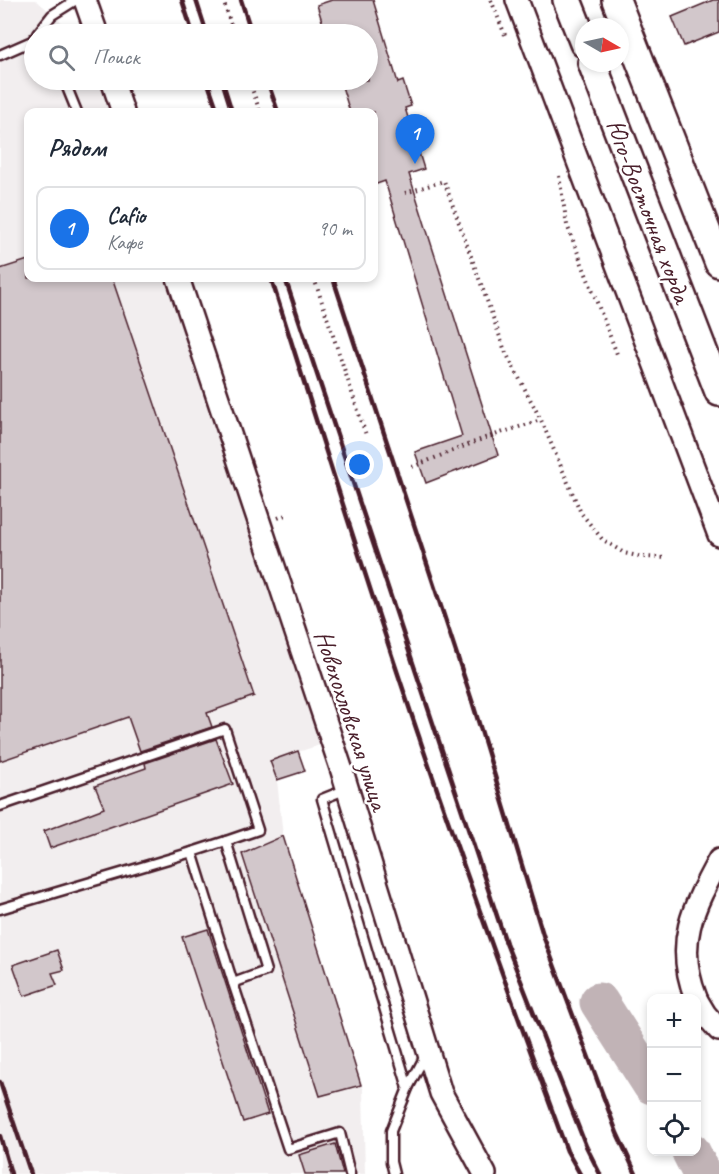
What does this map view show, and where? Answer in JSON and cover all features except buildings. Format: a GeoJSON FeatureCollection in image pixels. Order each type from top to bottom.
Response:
{"type":"FeatureCollection","features":[{"type":"Feature","properties":{"kind":"main road"},"geometry":{"type":"LineString","coordinates":[[567,0],[575,20]]}},
{"type":"Feature","properties":{"kind":"main road","name":"Юго-Восточная хорда"},"geometry":{"type":"LineString","coordinates":[[616,0],[681,168],[714,243],[719,263]]}},
{"type":"Feature","properties":{"kind":"main road","name":"Юго-Восточная хорда"},"geometry":{"type":"LineString","coordinates":[[595,72],[719,392]]}},
{"type":"Feature","properties":{"kind":"street"},"geometry":{"type":"LineString","coordinates":[[85,0],[93,24]]}},
{"type":"Feature","properties":{"kind":"street"},"geometry":{"type":"LineString","coordinates":[[517,0],[719,535]]}},
{"type":"Feature","properties":{"kind":"street"},"geometry":{"type":"LineString","coordinates":[[115,90],[122,108]]}},
{"type":"Feature","properties":{"kind":"street","name":"Новохохловская улица"},"geometry":{"type":"LineString","coordinates":[[179,282],[347,789],[441,1094],[485,1174]]}},
{"type":"Feature","properties":{"kind":"street"},"geometry":{"type":"LineString","coordinates":[[694,994],[686,960],[686,941],[696,903],[719,860]]}},
{"type":"Feature","properties":{"kind":"street"},"geometry":{"type":"LineString","coordinates":[[701,1007],[719,1030]]}},
{"type":"Feature","properties":{"kind":"lane"},"geometry":{"type":"LineString","coordinates":[[46,24],[52,15],[76,0]]}},
{"type":"Feature","properties":{"kind":"lane"},"geometry":{"type":"LineString","coordinates":[[0,55],[24,45]]}},
{"type":"Feature","properties":{"kind":"lane"},"geometry":{"type":"LineString","coordinates":[[68,90],[75,108]]}},
{"type":"Feature","properties":{"kind":"lane"},"geometry":{"type":"LineString","coordinates":[[0,806],[225,729],[258,830],[0,909]]}},
{"type":"Feature","properties":{"kind":"lane"},"geometry":{"type":"LineString","coordinates":[[347,789],[321,799],[408,1088]]}},
{"type":"Feature","properties":{"kind":"lane"},"geometry":{"type":"LineString","coordinates":[[226,841],[266,971],[233,983]]}},
{"type":"Feature","properties":{"kind":"lane"},"geometry":{"type":"LineString","coordinates":[[192,852],[288,1149],[340,1133],[350,1174]]}},
{"type":"Feature","properties":{"kind":"lane"},"geometry":{"type":"LineString","coordinates":[[394,1174],[391,1162],[391,1131],[408,1088],[428,1051]]}},
{"type":"Feature","properties":{"kind":"path"},"geometry":{"type":"LineString","coordinates":[[223,0],[231,24]]}},
{"type":"Feature","properties":{"kind":"path"},"geometry":{"type":"LineString","coordinates":[[491,0],[508,42]]}},
{"type":"Feature","properties":{"kind":"path"},"geometry":{"type":"LineString","coordinates":[[252,90],[259,108]]}},
{"type":"Feature","properties":{"kind":"path"},"geometry":{"type":"LineString","coordinates":[[558,169],[567,225],[618,354]]}},
{"type":"Feature","properties":{"kind":"path"},"geometry":{"type":"LineString","coordinates":[[405,193],[444,181],[505,351],[541,420],[581,513],[602,539],[624,553],[642,557],[667,558]]}},
{"type":"Feature","properties":{"kind":"path"},"geometry":{"type":"LineString","coordinates":[[315,282],[366,435]]}},
{"type":"Feature","properties":{"kind":"path"},"geometry":{"type":"LineString","coordinates":[[412,467],[485,438],[541,420]]}},
{"type":"Feature","properties":{"kind":"shaded area"},"geometry":{"type":"Polygon","coordinates":[[[0,0],[36,0],[64,24],[24,24],[24,90],[103,90],[110,108],[24,108],[24,282],[168,282],[326,743],[270,761],[277,780],[283,836],[363,1088],[365,1174],[0,1174],[0,0]]]}},
{"type":"Feature","properties":{"kind":"waterway"},"geometry":{"type":"LineString","coordinates":[[599,1002],[647,1077]]}},
{"type":"Feature","properties":{"kind":"waterway"},"geometry":{"type":"LineString","coordinates":[[693,1156],[702,1174]]}},
{"type":"Feature","properties":{"kind":"railway"},"geometry":{"type":"LineString","coordinates":[[182,0],[190,24]]}},
{"type":"Feature","properties":{"kind":"railway"},"geometry":{"type":"LineString","coordinates":[[196,0],[204,24]]}},
{"type":"Feature","properties":{"kind":"railway"},"geometry":{"type":"LineString","coordinates":[[241,0],[249,24]]}},
{"type":"Feature","properties":{"kind":"railway"},"geometry":{"type":"LineString","coordinates":[[210,90],[217,108]]}},
{"type":"Feature","properties":{"kind":"railway"},"geometry":{"type":"LineString","coordinates":[[225,90],[231,108]]}},
{"type":"Feature","properties":{"kind":"railway"},"geometry":{"type":"LineString","coordinates":[[270,90],[277,108]]}},
{"type":"Feature","properties":{"kind":"railway"},"geometry":{"type":"LineString","coordinates":[[272,282],[370,589],[443,807],[567,1151],[580,1174]]}},
{"type":"Feature","properties":{"kind":"railway"},"geometry":{"type":"LineString","coordinates":[[286,282],[506,943],[586,1146],[600,1174]]}},
{"type":"Feature","properties":{"kind":"railway"},"geometry":{"type":"LineString","coordinates":[[334,282],[473,704],[544,938],[617,1133],[636,1174]]}},
{"type":"Feature","properties":{"kind":"railway"},"geometry":{"type":"LineString","coordinates":[[0,1082],[31,1174]]}},
{"type":"Feature","properties":{"kind":"railway"},"geometry":{"type":"LineString","coordinates":[[0,1136],[11,1174]]}},
{"type":"Feature","properties":{"kind":"place","name":"Cafio"},"geometry":{"type":"Point","coordinates":[415,164]}}]}
